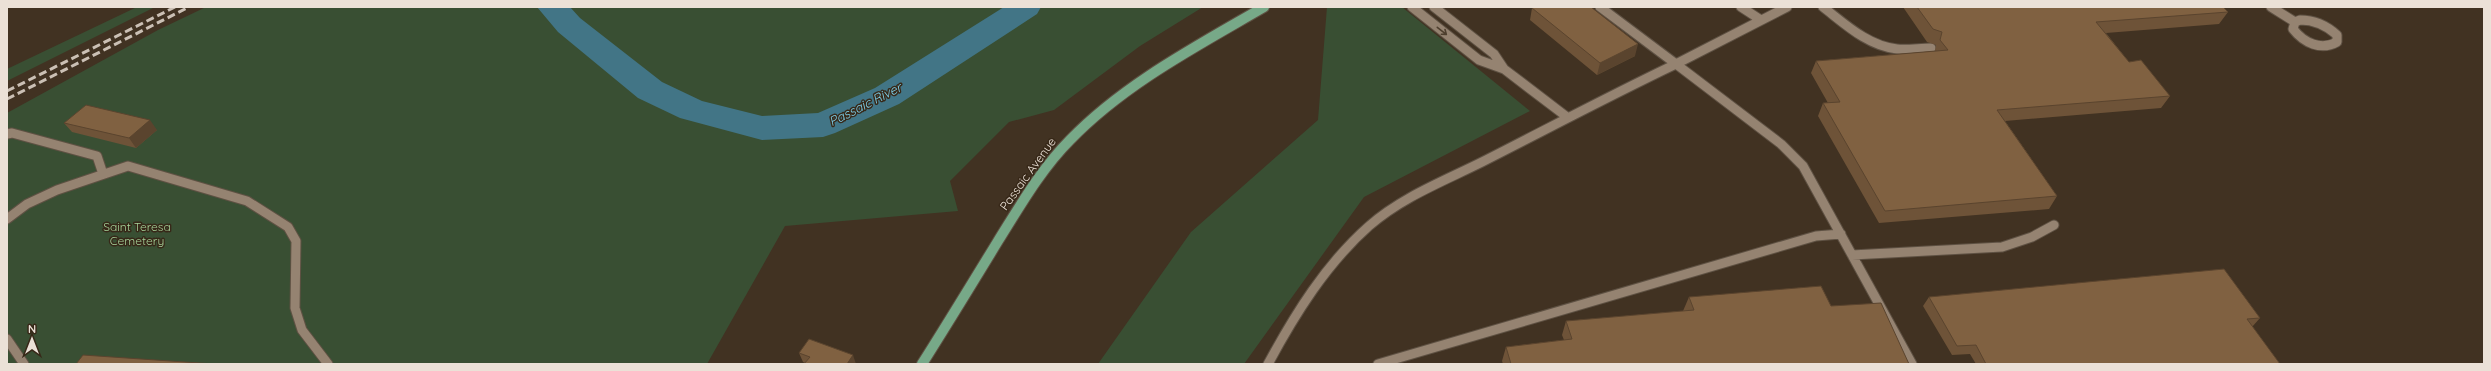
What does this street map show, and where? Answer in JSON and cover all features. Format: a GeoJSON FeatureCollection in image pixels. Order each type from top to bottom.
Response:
{"type":"FeatureCollection","features":[{"type":"Feature","properties":{"kind":"main road","name":"Passaic Avenue"},"geometry":{"type":"LineString","coordinates":[[922,364],[1017,210],[1049,163],[1082,127],[1141,82],[1264,7]]}},
{"type":"Feature","properties":{"kind":"lane"},"geometry":{"type":"LineString","coordinates":[[1412,7],[1479,60],[1504,69],[1567,117]]}},
{"type":"Feature","properties":{"kind":"lane"},"geometry":{"type":"LineString","coordinates":[[1434,7],[1494,54],[1504,69]]}},
{"type":"Feature","properties":{"kind":"lane"},"geometry":{"type":"LineString","coordinates":[[1600,7],[1791,154],[1803,166],[1912,364]]}},
{"type":"Feature","properties":{"kind":"lane"},"geometry":{"type":"LineString","coordinates":[[1740,7],[1761,20]]}},
{"type":"Feature","properties":{"kind":"lane"},"geometry":{"type":"LineString","coordinates":[[1268,364],[1292,319],[1332,263],[1370,225],[1408,200],[1567,117],[1676,64],[1787,7]]}},
{"type":"Feature","properties":{"kind":"lane"},"geometry":{"type":"LineString","coordinates":[[1823,7],[1861,35],[1884,47],[1898,49],[1931,48]]}},
{"type":"Feature","properties":{"kind":"lane"},"geometry":{"type":"LineString","coordinates":[[2271,7],[2296,22],[2313,21],[2328,26],[2337,35],[2337,42],[2329,46],[2307,42],[2296,33],[2293,25],[2296,22]]}},
{"type":"Feature","properties":{"kind":"lane"},"geometry":{"type":"LineString","coordinates":[[7,134],[12,133],[96,156],[104,174]]}},
{"type":"Feature","properties":{"kind":"lane"},"geometry":{"type":"LineString","coordinates":[[7,219],[28,204],[57,190],[128,166],[247,201],[288,227],[296,241],[295,308],[302,330],[328,364]]}},
{"type":"Feature","properties":{"kind":"lane"},"geometry":{"type":"LineString","coordinates":[[1852,255],[2002,247],[2032,237],[2054,225]]}},
{"type":"Feature","properties":{"kind":"lane"},"geometry":{"type":"LineString","coordinates":[[1378,364],[1801,240],[1816,236],[1841,234]]}},
{"type":"Feature","properties":{"kind":"lane"},"geometry":{"type":"LineString","coordinates":[[7,339],[24,364]]}},
{"type":"Feature","properties":{"kind":"green space"},"geometry":{"type":"Polygon","coordinates":[[[137,7],[155,7],[7,81],[7,69],[137,7]]]}},
{"type":"Feature","properties":{"kind":"green space","name":"Saint Teresa Cemetery"},"geometry":{"type":"Polygon","coordinates":[[[206,7],[1203,7],[1140,46],[1054,110],[1009,122],[950,181],[958,211],[785,226],[707,364],[7,364],[7,113],[158,30],[206,7]]]}},
{"type":"Feature","properties":{"kind":"green space"},"geometry":{"type":"Polygon","coordinates":[[[1327,7],[1402,7],[1530,111],[1364,197],[1244,364],[1098,364],[1191,232],[1318,120],[1327,7]]]}},
{"type":"Feature","properties":{"kind":"building"},"geometry":{"type":"Polygon","coordinates":[[[1591,7],[1638,44],[1600,63],[1532,8],[1591,7]]]}},
{"type":"Feature","properties":{"kind":"building"},"geometry":{"type":"Polygon","coordinates":[[[1917,7],[2223,7],[2228,12],[2096,22],[2129,62],[2141,60],[2170,96],[1997,110],[2057,196],[1885,211],[1823,103],[1840,102],[1816,61],[1948,50],[1940,40],[1942,32],[1933,29],[1917,7]]]}},
{"type":"Feature","properties":{"kind":"building"},"geometry":{"type":"Polygon","coordinates":[[[86,105],[150,120],[129,138],[64,123],[86,105]]]}},
{"type":"Feature","properties":{"kind":"building"},"geometry":{"type":"Polygon","coordinates":[[[2224,269],[2260,318],[2247,319],[2280,364],[1986,364],[1976,345],[1957,346],[1929,297],[2224,269]]]}},
{"type":"Feature","properties":{"kind":"building"},"geometry":{"type":"Polygon","coordinates":[[[1821,286],[1831,306],[1881,303],[1909,364],[1511,364],[1506,347],[1572,339],[1566,321],[1694,310],[1689,297],[1821,286]]]}},
{"type":"Feature","properties":{"kind":"building"},"geometry":{"type":"Polygon","coordinates":[[[809,339],[853,355],[847,364],[804,364],[810,357],[799,353],[809,339]]]}},
{"type":"Feature","properties":{"kind":"building"},"geometry":{"type":"Polygon","coordinates":[[[83,355],[214,364],[76,364],[83,355]]]}},
{"type":"Feature","properties":{"kind":"waterway","name":"Passaic River"},"geometry":{"type":"LineString","coordinates":[[552,7],[569,25],[650,90],[692,110],[762,128],[823,125],[887,96],[1026,7]]}},
{"type":"Feature","properties":{"kind":"railway"},"geometry":{"type":"LineString","coordinates":[[7,91],[175,7]]}},
{"type":"Feature","properties":{"kind":"railway"},"geometry":{"type":"LineString","coordinates":[[7,99],[189,7]]}}]}
